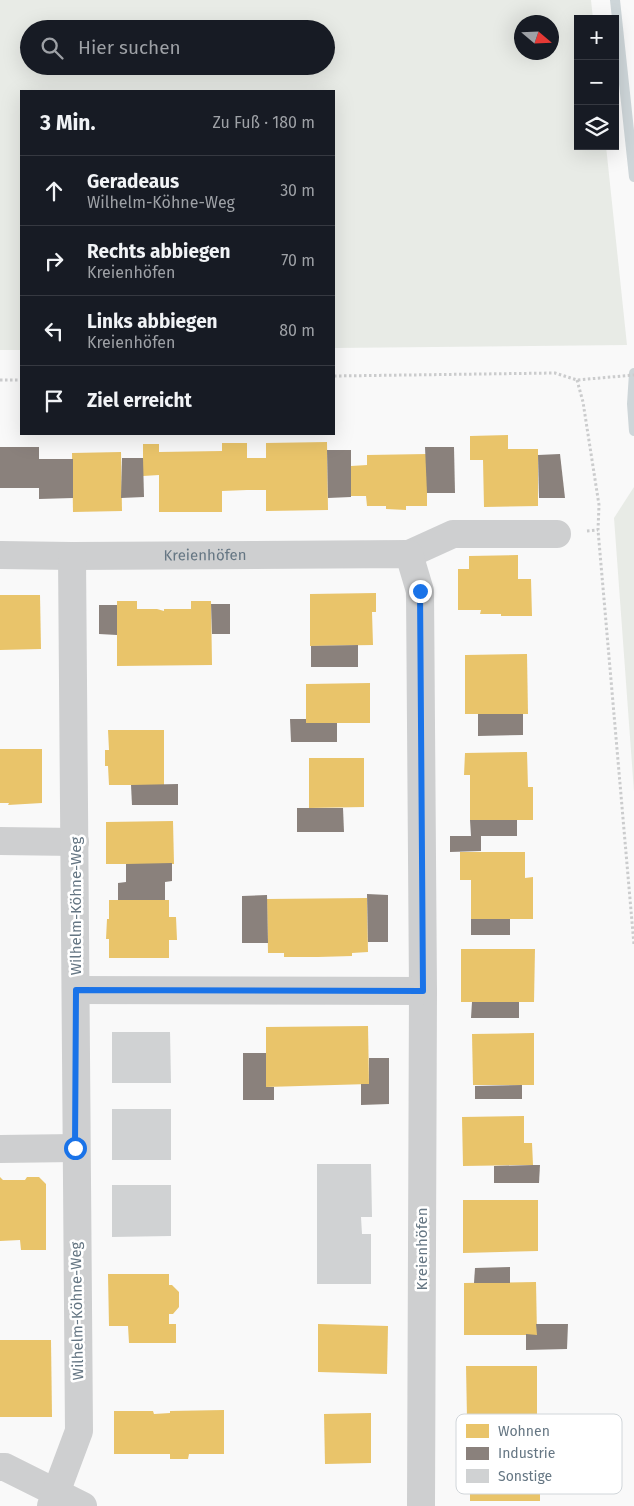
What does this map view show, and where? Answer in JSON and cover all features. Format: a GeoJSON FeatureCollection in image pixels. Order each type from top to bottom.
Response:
{"type":"FeatureCollection","features":[{"type":"Feature","properties":{"kind":"street","name":"Kreienhöfen"},"geometry":{"type":"LineString","coordinates":[[0,555],[409,554],[453,534],[557,534]]}},
{"type":"Feature","properties":{"kind":"street","name":"Kreienhöfen"},"geometry":{"type":"LineString","coordinates":[[409,554],[420,591],[423,991],[421,1506]]}},
{"type":"Feature","properties":{"kind":"street","name":"Wilhelm-Köhne-Weg"},"geometry":{"type":"LineString","coordinates":[[54,1499],[79,1431],[75,1148],[76,990],[72,556]]}},
{"type":"Feature","properties":{"kind":"street"},"geometry":{"type":"LineString","coordinates":[[0,841],[75,842]]}},
{"type":"Feature","properties":{"kind":"street"},"geometry":{"type":"LineString","coordinates":[[76,990],[423,991]]}},
{"type":"Feature","properties":{"kind":"street"},"geometry":{"type":"LineString","coordinates":[[0,1149],[75,1148]]}},
{"type":"Feature","properties":{"kind":"street"},"geometry":{"type":"LineString","coordinates":[[0,1467],[4,1467],[54,1499],[83,1506]]}},
{"type":"Feature","properties":{"kind":"path"},"geometry":{"type":"LineString","coordinates":[[335,376],[556,373],[577,380],[634,375]]}},
{"type":"Feature","properties":{"kind":"path"},"geometry":{"type":"LineString","coordinates":[[0,380],[20,380]]}},
{"type":"Feature","properties":{"kind":"path"},"geometry":{"type":"LineString","coordinates":[[577,380],[584,402],[599,505],[598,530],[634,945]]}},
{"type":"Feature","properties":{"kind":"shaded area"},"geometry":{"type":"Polygon","coordinates":[[[0,0],[591,0],[593,15],[574,15],[574,150],[606,150],[627,345],[335,348],[335,90],[20,90],[20,350],[0,350],[0,0]]]}},
{"type":"Feature","properties":{"kind":"shaded area"},"geometry":{"type":"Polygon","coordinates":[[[634,487],[634,792],[614,518],[634,487]]]}},
{"type":"Feature","properties":{"kind":"building: Wohnen"},"geometry":{"type":"Polygon","coordinates":[[[508,435],[508,449],[538,449],[538,506],[484,507],[483,460],[470,460],[470,436],[508,435]]]}},
{"type":"Feature","properties":{"kind":"building: Wohnen"},"geometry":{"type":"Polygon","coordinates":[[[327,442],[328,510],[266,511],[266,490],[247,490],[222,491],[222,512],[159,512],[159,475],[143,476],[143,444],[159,444],[159,452],[222,451],[222,443],[247,443],[247,458],[266,458],[266,443],[327,442]]]}},
{"type":"Feature","properties":{"kind":"building: Wohnen"},"geometry":{"type":"Polygon","coordinates":[[[121,452],[122,511],[73,512],[72,453],[121,452]]]}},
{"type":"Feature","properties":{"kind":"building: Wohnen"},"geometry":{"type":"Polygon","coordinates":[[[427,454],[427,506],[406,506],[406,510],[386,509],[386,506],[367,506],[366,496],[351,496],[351,466],[367,465],[367,455],[427,454]]]}},
{"type":"Feature","properties":{"kind":"building: Wohnen"},"geometry":{"type":"Polygon","coordinates":[[[518,555],[518,579],[531,579],[532,616],[501,616],[501,614],[480,614],[481,610],[458,610],[458,569],[469,569],[469,556],[518,555]]]}},
{"type":"Feature","properties":{"kind":"building: Wohnen"},"geometry":{"type":"Polygon","coordinates":[[[376,593],[376,612],[372,612],[373,645],[310,646],[310,594],[376,593]]]}},
{"type":"Feature","properties":{"kind":"building: Wohnen"},"geometry":{"type":"Polygon","coordinates":[[[0,595],[40,595],[41,649],[0,650],[0,595]]]}},
{"type":"Feature","properties":{"kind":"building: Wohnen"},"geometry":{"type":"Polygon","coordinates":[[[117,601],[137,601],[137,609],[164,611],[164,609],[191,609],[191,601],[211,601],[212,665],[117,666],[117,601]]]}},
{"type":"Feature","properties":{"kind":"building: Wohnen"},"geometry":{"type":"Polygon","coordinates":[[[527,654],[528,714],[465,714],[465,655],[527,654]]]}},
{"type":"Feature","properties":{"kind":"building: Wohnen"},"geometry":{"type":"Polygon","coordinates":[[[370,683],[370,723],[306,723],[306,684],[370,683]]]}},
{"type":"Feature","properties":{"kind":"building: Wohnen"},"geometry":{"type":"Polygon","coordinates":[[[108,730],[164,730],[164,785],[109,785],[108,766],[105,766],[105,750],[109,750],[108,730]]]}},
{"type":"Feature","properties":{"kind":"building: Wohnen"},"geometry":{"type":"Polygon","coordinates":[[[0,749],[42,749],[42,803],[8,805],[9,803],[0,803],[0,749]]]}},
{"type":"Feature","properties":{"kind":"building: Wohnen"},"geometry":{"type":"Polygon","coordinates":[[[527,752],[528,787],[533,787],[533,820],[470,820],[470,775],[464,775],[465,753],[527,752]]]}},
{"type":"Feature","properties":{"kind":"building: Wohnen"},"geometry":{"type":"Polygon","coordinates":[[[309,758],[364,758],[364,807],[309,808],[309,758]]]}},
{"type":"Feature","properties":{"kind":"building: Wohnen"},"geometry":{"type":"Polygon","coordinates":[[[173,821],[174,864],[106,864],[106,822],[173,821]]]}},
{"type":"Feature","properties":{"kind":"building: Wohnen"},"geometry":{"type":"Polygon","coordinates":[[[460,852],[525,852],[525,878],[533,877],[533,919],[471,919],[471,880],[460,880],[460,852]]]}},
{"type":"Feature","properties":{"kind":"building: Wohnen"},"geometry":{"type":"Polygon","coordinates":[[[367,898],[368,952],[352,953],[352,956],[318,957],[284,957],[284,953],[268,953],[267,899],[367,898]]]}},
{"type":"Feature","properties":{"kind":"building: Wohnen"},"geometry":{"type":"Polygon","coordinates":[[[109,900],[169,900],[169,917],[176,917],[177,940],[169,940],[169,958],[109,958],[109,939],[106,939],[109,900]]]}},
{"type":"Feature","properties":{"kind":"building: Wohnen"},"geometry":{"type":"Polygon","coordinates":[[[461,949],[535,949],[534,1002],[461,1002],[461,949]]]}},
{"type":"Feature","properties":{"kind":"building: Wohnen"},"geometry":{"type":"Polygon","coordinates":[[[368,1026],[369,1084],[266,1087],[266,1027],[368,1026]]]}},
{"type":"Feature","properties":{"kind":"building: Wohnen"},"geometry":{"type":"Polygon","coordinates":[[[534,1033],[534,1085],[473,1085],[472,1034],[534,1033]]]}},
{"type":"Feature","properties":{"kind":"building: Wohnen"},"geometry":{"type":"Polygon","coordinates":[[[524,1116],[524,1143],[532,1143],[533,1165],[463,1166],[462,1117],[524,1116]]]}},
{"type":"Feature","properties":{"kind":"building: Wohnen"},"geometry":{"type":"Polygon","coordinates":[[[0,1177],[3,1180],[25,1180],[27,1177],[39,1177],[46,1184],[46,1250],[21,1250],[20,1240],[0,1241],[0,1177]]]}},
{"type":"Feature","properties":{"kind":"building: Wohnen"},"geometry":{"type":"Polygon","coordinates":[[[463,1200],[538,1200],[538,1251],[463,1253],[463,1200]]]}},
{"type":"Feature","properties":{"kind":"building: Wohnen"},"geometry":{"type":"Polygon","coordinates":[[[108,1274],[169,1274],[169,1285],[172,1285],[179,1292],[179,1307],[173,1314],[169,1314],[169,1324],[176,1324],[176,1343],[129,1343],[128,1326],[109,1326],[108,1274]]]}},
{"type":"Feature","properties":{"kind":"building: Wohnen"},"geometry":{"type":"Polygon","coordinates":[[[536,1282],[537,1335],[464,1335],[464,1283],[536,1282]]]}},
{"type":"Feature","properties":{"kind":"building: Wohnen"},"geometry":{"type":"Polygon","coordinates":[[[318,1324],[388,1326],[387,1374],[318,1372],[318,1324]]]}},
{"type":"Feature","properties":{"kind":"building: Wohnen"},"geometry":{"type":"Polygon","coordinates":[[[0,1340],[51,1340],[52,1417],[0,1417],[0,1340]]]}},
{"type":"Feature","properties":{"kind":"building: Wohnen"},"geometry":{"type":"Polygon","coordinates":[[[466,1366],[537,1366],[537,1414],[467,1414],[466,1366]]]}},
{"type":"Feature","properties":{"kind":"building: Wohnen"},"geometry":{"type":"Polygon","coordinates":[[[224,1410],[224,1454],[189,1454],[188,1459],[170,1459],[170,1454],[114,1454],[114,1411],[153,1411],[154,1414],[170,1413],[170,1411],[224,1410]]]}},
{"type":"Feature","properties":{"kind":"building: Wohnen"},"geometry":{"type":"Polygon","coordinates":[[[371,1413],[371,1463],[325,1464],[324,1414],[371,1413]]]}},
{"type":"Feature","properties":{"kind":"building: Wohnen"},"geometry":{"type":"Polygon","coordinates":[[[470,1494],[540,1494],[540,1501],[470,1501],[470,1494]]]}},
{"type":"Feature","properties":{"kind":"building: Industrie"},"geometry":{"type":"Polygon","coordinates":[[[0,447],[39,447],[39,459],[73,459],[73,498],[39,499],[39,488],[0,488],[0,447]]]}},
{"type":"Feature","properties":{"kind":"building: Industrie"},"geometry":{"type":"Polygon","coordinates":[[[425,447],[454,447],[455,493],[427,493],[425,447]]]}},
{"type":"Feature","properties":{"kind":"building: Industrie"},"geometry":{"type":"Polygon","coordinates":[[[327,450],[351,450],[351,497],[328,498],[327,450]]]}},
{"type":"Feature","properties":{"kind":"building: Industrie"},"geometry":{"type":"Polygon","coordinates":[[[560,454],[565,498],[539,498],[538,455],[560,454]]]}},
{"type":"Feature","properties":{"kind":"building: Industrie"},"geometry":{"type":"Polygon","coordinates":[[[122,458],[143,458],[144,497],[121,498],[122,458]]]}},
{"type":"Feature","properties":{"kind":"building: Industrie"},"geometry":{"type":"Polygon","coordinates":[[[211,604],[230,604],[230,634],[212,634],[211,604]]]}},
{"type":"Feature","properties":{"kind":"building: Industrie"},"geometry":{"type":"Polygon","coordinates":[[[99,605],[117,605],[117,635],[99,634],[99,605]]]}},
{"type":"Feature","properties":{"kind":"building: Industrie"},"geometry":{"type":"Polygon","coordinates":[[[358,645],[358,667],[311,667],[311,646],[358,645]]]}},
{"type":"Feature","properties":{"kind":"building: Industrie"},"geometry":{"type":"Polygon","coordinates":[[[478,714],[523,714],[523,735],[478,736],[478,714]]]}},
{"type":"Feature","properties":{"kind":"building: Industrie"},"geometry":{"type":"Polygon","coordinates":[[[290,719],[306,719],[306,723],[337,723],[337,742],[291,742],[290,719]]]}},
{"type":"Feature","properties":{"kind":"building: Industrie"},"geometry":{"type":"Polygon","coordinates":[[[178,784],[178,805],[132,805],[131,785],[178,784]]]}},
{"type":"Feature","properties":{"kind":"building: Industrie"},"geometry":{"type":"Polygon","coordinates":[[[297,808],[343,808],[344,832],[297,832],[297,808]]]}},
{"type":"Feature","properties":{"kind":"building: Industrie"},"geometry":{"type":"Polygon","coordinates":[[[470,820],[517,820],[517,836],[481,836],[481,851],[450,852],[450,836],[471,836],[470,820]]]}},
{"type":"Feature","properties":{"kind":"building: Industrie"},"geometry":{"type":"Polygon","coordinates":[[[172,863],[172,881],[165,882],[165,900],[118,900],[118,883],[126,882],[126,864],[172,863]]]}},
{"type":"Feature","properties":{"kind":"building: Industrie"},"geometry":{"type":"Polygon","coordinates":[[[367,894],[388,895],[388,942],[368,942],[367,894]]]}},
{"type":"Feature","properties":{"kind":"building: Industrie"},"geometry":{"type":"Polygon","coordinates":[[[267,895],[268,943],[242,943],[242,896],[267,895]]]}},
{"type":"Feature","properties":{"kind":"building: Industrie"},"geometry":{"type":"Polygon","coordinates":[[[471,919],[510,919],[510,935],[471,935],[471,919]]]}},
{"type":"Feature","properties":{"kind":"building: Industrie"},"geometry":{"type":"Polygon","coordinates":[[[472,1002],[519,1002],[519,1018],[471,1018],[472,1002]]]}},
{"type":"Feature","properties":{"kind":"building: Industrie"},"geometry":{"type":"Polygon","coordinates":[[[243,1053],[266,1053],[266,1087],[274,1087],[274,1100],[243,1100],[243,1053]]]}},
{"type":"Feature","properties":{"kind":"building: Industrie"},"geometry":{"type":"Polygon","coordinates":[[[369,1058],[389,1058],[389,1104],[361,1105],[361,1084],[369,1084],[369,1058]]]}},
{"type":"Feature","properties":{"kind":"building: Industrie"},"geometry":{"type":"Polygon","coordinates":[[[522,1085],[522,1099],[475,1099],[475,1086],[522,1085]]]}},
{"type":"Feature","properties":{"kind":"building: Industrie"},"geometry":{"type":"Polygon","coordinates":[[[540,1165],[539,1183],[494,1183],[494,1166],[540,1165]]]}},
{"type":"Feature","properties":{"kind":"building: Industrie"},"geometry":{"type":"Polygon","coordinates":[[[510,1267],[510,1283],[474,1283],[475,1268],[510,1267]]]}},
{"type":"Feature","properties":{"kind":"building: Industrie"},"geometry":{"type":"Polygon","coordinates":[[[536,1324],[568,1324],[567,1349],[526,1350],[526,1334],[537,1335],[536,1324]]]}},
{"type":"Feature","properties":{"kind":"building: Sonstige"},"geometry":{"type":"Polygon","coordinates":[[[112,1032],[170,1032],[171,1083],[112,1083],[112,1032]]]}},
{"type":"Feature","properties":{"kind":"building: Sonstige"},"geometry":{"type":"Polygon","coordinates":[[[112,1109],[171,1109],[171,1160],[112,1160],[112,1109]]]}},
{"type":"Feature","properties":{"kind":"building: Sonstige"},"geometry":{"type":"Polygon","coordinates":[[[317,1164],[371,1164],[372,1217],[361,1217],[362,1234],[371,1234],[371,1284],[317,1284],[317,1164]]]}},
{"type":"Feature","properties":{"kind":"building: Sonstige"},"geometry":{"type":"Polygon","coordinates":[[[112,1185],[171,1185],[171,1236],[112,1237],[112,1185]]]}},
{"type":"Feature","properties":{"kind":"waterway"},"geometry":{"type":"LineString","coordinates":[[615,0],[634,177]]}},
{"type":"Feature","properties":{"kind":"waterway"},"geometry":{"type":"LineString","coordinates":[[634,373],[632,404],[634,431]]}},
{"type":"Feature","properties":{"kind":"route"},"geometry":{"type":"LineString","coordinates":[[75,1148],[76,990],[423,991],[420,591]]}}]}
